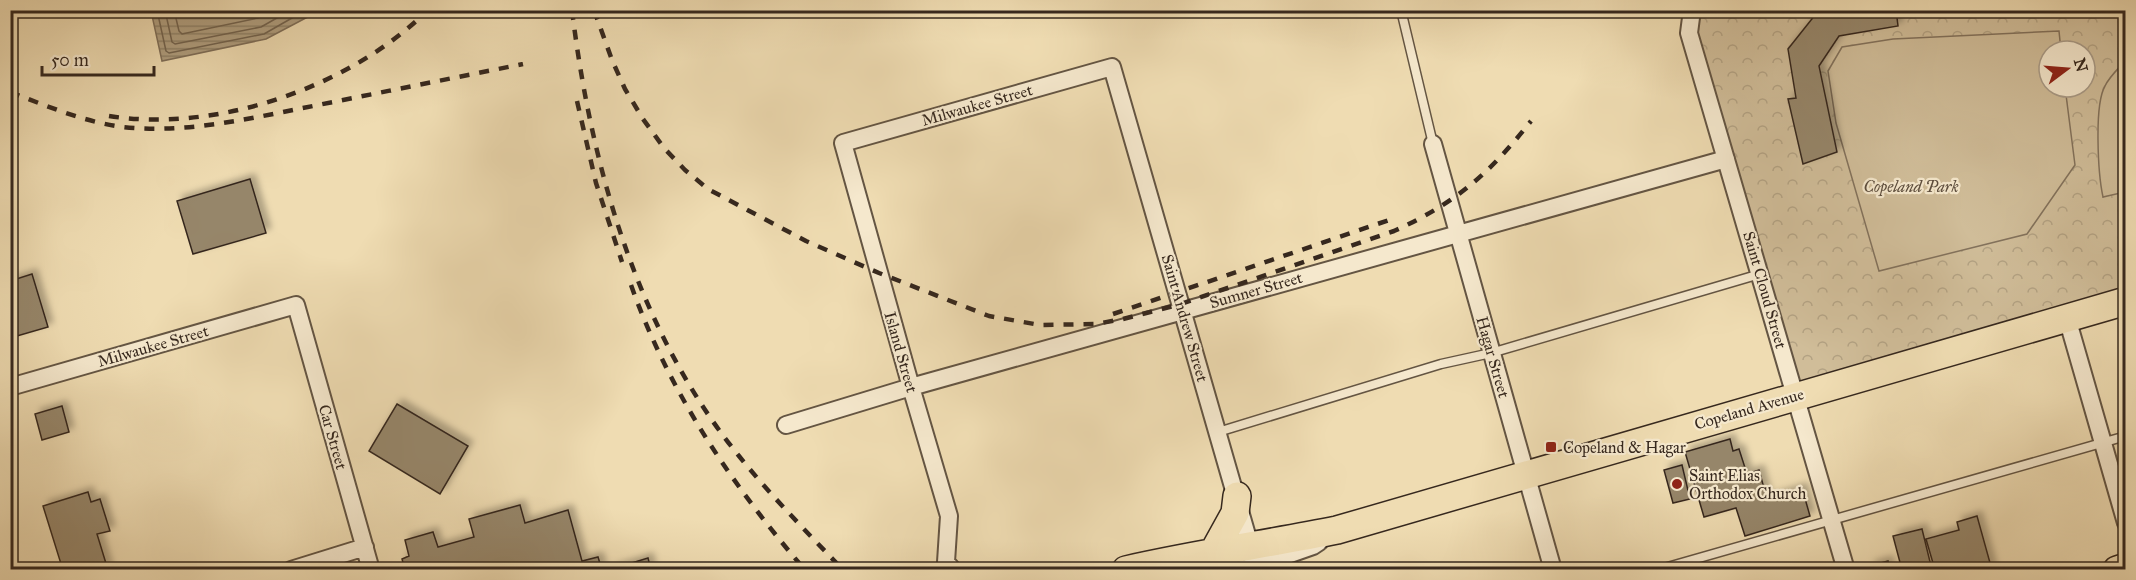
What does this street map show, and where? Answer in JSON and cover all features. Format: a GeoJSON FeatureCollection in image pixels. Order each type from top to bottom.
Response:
{"type":"FeatureCollection","features":[{"type":"Feature","properties":{"kind":"highway","name":"Copeland Avenue"},"geometry":{"type":"LineString","coordinates":[[1126,570],[1214,551],[1255,561],[1337,530],[1795,395],[2126,301]]}},
{"type":"Feature","properties":{"kind":"highway"},"geometry":{"type":"LineString","coordinates":[[1214,551],[1235,513],[1237,496]]}},
{"type":"Feature","properties":{"kind":"highway"},"geometry":{"type":"LineString","coordinates":[[2116,570],[2126,567]]}},
{"type":"Feature","properties":{"kind":"street","name":"Saint Cloud Street"},"geometry":{"type":"LineString","coordinates":[[1692,10],[1689,33],[1846,570]]}},
{"type":"Feature","properties":{"kind":"street","name":"Milwaukee Street"},"geometry":{"type":"LineString","coordinates":[[843,143],[1112,67]]}},
{"type":"Feature","properties":{"kind":"street","name":"Saint Andrew Street"},"geometry":{"type":"LineString","coordinates":[[1112,67],[1255,561]]}},
{"type":"Feature","properties":{"kind":"street","name":"Island Street"},"geometry":{"type":"LineString","coordinates":[[843,143],[949,516],[949,566]]}},
{"type":"Feature","properties":{"kind":"street","name":"Hagar Street"},"geometry":{"type":"LineString","coordinates":[[1433,144],[1553,570]]}},
{"type":"Feature","properties":{"kind":"street","name":"Sumner Street"},"geometry":{"type":"LineString","coordinates":[[786,426],[911,387],[1726,159]]}},
{"type":"Feature","properties":{"kind":"street","name":"Milwaukee Street"},"geometry":{"type":"LineString","coordinates":[[10,387],[296,305]]}},
{"type":"Feature","properties":{"kind":"street","name":"Car Street"},"geometry":{"type":"LineString","coordinates":[[296,305],[371,570]]}},
{"type":"Feature","properties":{"kind":"street"},"geometry":{"type":"LineString","coordinates":[[2067,318],[2126,523]]}},
{"type":"Feature","properties":{"kind":"street"},"geometry":{"type":"LineString","coordinates":[[291,570],[365,547]]}},
{"type":"Feature","properties":{"kind":"street"},"geometry":{"type":"LineString","coordinates":[[1235,570],[1255,561]]}},
{"type":"Feature","properties":{"kind":"lane"},"geometry":{"type":"LineString","coordinates":[[1401,10],[1433,144]]}},
{"type":"Feature","properties":{"kind":"lane"},"geometry":{"type":"LineString","coordinates":[[1218,432],[1442,364],[1491,353],[1760,274]]}},
{"type":"Feature","properties":{"kind":"lane"},"geometry":{"type":"LineString","coordinates":[[1657,570],[2126,436]]}},
{"type":"Feature","properties":{"kind":"green space","name":"Copeland Park"},"geometry":{"type":"Polygon","coordinates":[[[1692,11],[2125,11],[2125,301],[1795,395],[1689,33],[1692,11]]]}},
{"type":"Feature","properties":{"kind":"green space"},"geometry":{"type":"Polygon","coordinates":[[[2059,31],[2060,39],[2037,39],[2037,99],[2067,99],[2075,165],[2027,234],[1879,271],[1836,123],[1828,71],[1842,47],[1893,39],[2059,31]]]}},
{"type":"Feature","properties":{"kind":"green space"},"geometry":{"type":"Polygon","coordinates":[[[2125,61],[2125,192],[2103,197],[2099,157],[2099,108],[2107,83],[2125,61]]]}},
{"type":"Feature","properties":{"kind":"water"},"geometry":{"type":"Polygon","coordinates":[[[151,10],[319,11],[266,39],[162,61],[151,10]]]}},
{"type":"Feature","properties":{"kind":"building"},"geometry":{"type":"Polygon","coordinates":[[[1819,10],[1896,10],[1898,26],[1839,36],[1819,66],[1837,152],[1803,164],[1788,99],[1796,98],[1788,49],[1819,10]]]}},
{"type":"Feature","properties":{"kind":"building"},"geometry":{"type":"Polygon","coordinates":[[[250,179],[266,233],[193,254],[177,201],[250,179]]]}},
{"type":"Feature","properties":{"kind":"building"},"geometry":{"type":"Polygon","coordinates":[[[32,274],[48,327],[10,338],[10,281],[32,274]]]}},
{"type":"Feature","properties":{"kind":"building"},"geometry":{"type":"Polygon","coordinates":[[[397,404],[468,446],[440,494],[369,451],[397,404]]]}},
{"type":"Feature","properties":{"kind":"building"},"geometry":{"type":"Polygon","coordinates":[[[62,406],[69,432],[42,440],[35,414],[62,406]]]}},
{"type":"Feature","properties":{"kind":"building"},"geometry":{"type":"Polygon","coordinates":[[[1730,439],[1733,451],[1739,449],[1747,474],[1759,470],[1767,499],[1802,488],[1810,516],[1745,536],[1736,508],[1704,517],[1685,452],[1730,439]]]}},
{"type":"Feature","properties":{"kind":"building","name":"Saint Elias Orthodox Church"},"geometry":{"type":"Polygon","coordinates":[[[1682,465],[1690,499],[1673,503],[1664,470],[1682,465]]]}},
{"type":"Feature","properties":{"kind":"building"},"geometry":{"type":"Polygon","coordinates":[[[88,492],[91,502],[100,499],[110,531],[97,534],[108,570],[55,570],[62,567],[43,506],[88,492]]]}},
{"type":"Feature","properties":{"kind":"building"},"geometry":{"type":"Polygon","coordinates":[[[520,505],[525,523],[568,510],[582,561],[598,557],[602,570],[405,570],[402,559],[409,556],[405,540],[433,532],[438,547],[474,537],[469,519],[520,505]]]}},
{"type":"Feature","properties":{"kind":"building"},"geometry":{"type":"Polygon","coordinates":[[[1977,516],[1992,570],[1935,570],[1926,539],[1959,530],[1957,522],[1977,516]]]}},
{"type":"Feature","properties":{"kind":"building"},"geometry":{"type":"Polygon","coordinates":[[[1922,529],[1932,570],[1902,570],[1893,536],[1922,529]]]}},
{"type":"Feature","properties":{"kind":"building"},"geometry":{"type":"Polygon","coordinates":[[[648,558],[651,570],[609,570],[648,558]]]}},
{"type":"Feature","properties":{"kind":"building"},"geometry":{"type":"Polygon","coordinates":[[[1888,561],[1890,570],[1871,570],[1870,566],[1888,561]]]}},
{"type":"Feature","properties":{"kind":"railway"},"geometry":{"type":"LineString","coordinates":[[109,116],[151,119],[194,117],[237,110],[280,98],[322,82],[361,61],[396,37],[428,10]]}},
{"type":"Feature","properties":{"kind":"railway"},"geometry":{"type":"LineString","coordinates":[[572,10],[580,69],[607,187],[625,245],[647,302],[673,356],[704,408],[739,456],[843,570]]}},
{"type":"Feature","properties":{"kind":"railway"},"geometry":{"type":"LineString","coordinates":[[594,10],[625,89],[643,119],[664,148],[708,189],[806,241],[879,273],[989,316],[1040,325],[1096,324],[1181,304],[1394,231],[1454,198],[1486,172],[1531,121]]}},
{"type":"Feature","properties":{"kind":"railway"},"geometry":{"type":"LineString","coordinates":[[10,92],[66,113],[123,127],[147,129],[195,127],[243,120],[523,64]]}},
{"type":"Feature","properties":{"kind":"railway"},"geometry":{"type":"LineString","coordinates":[[577,101],[596,183],[622,262]]}},
{"type":"Feature","properties":{"kind":"railway"},"geometry":{"type":"LineString","coordinates":[[1113,314],[1392,219]]}},
{"type":"Feature","properties":{"kind":"railway"},"geometry":{"type":"LineString","coordinates":[[631,285],[664,363],[704,435],[752,504],[805,570]]}},
{"type":"Feature","properties":{"kind":"place","name":"Copeland & Hagar"},"geometry":{"type":"Point","coordinates":[1551,447]}},
{"type":"Feature","properties":{"kind":"place","name":"Saint Elias Orthodox Church"},"geometry":{"type":"Point","coordinates":[1677,484]}}]}
